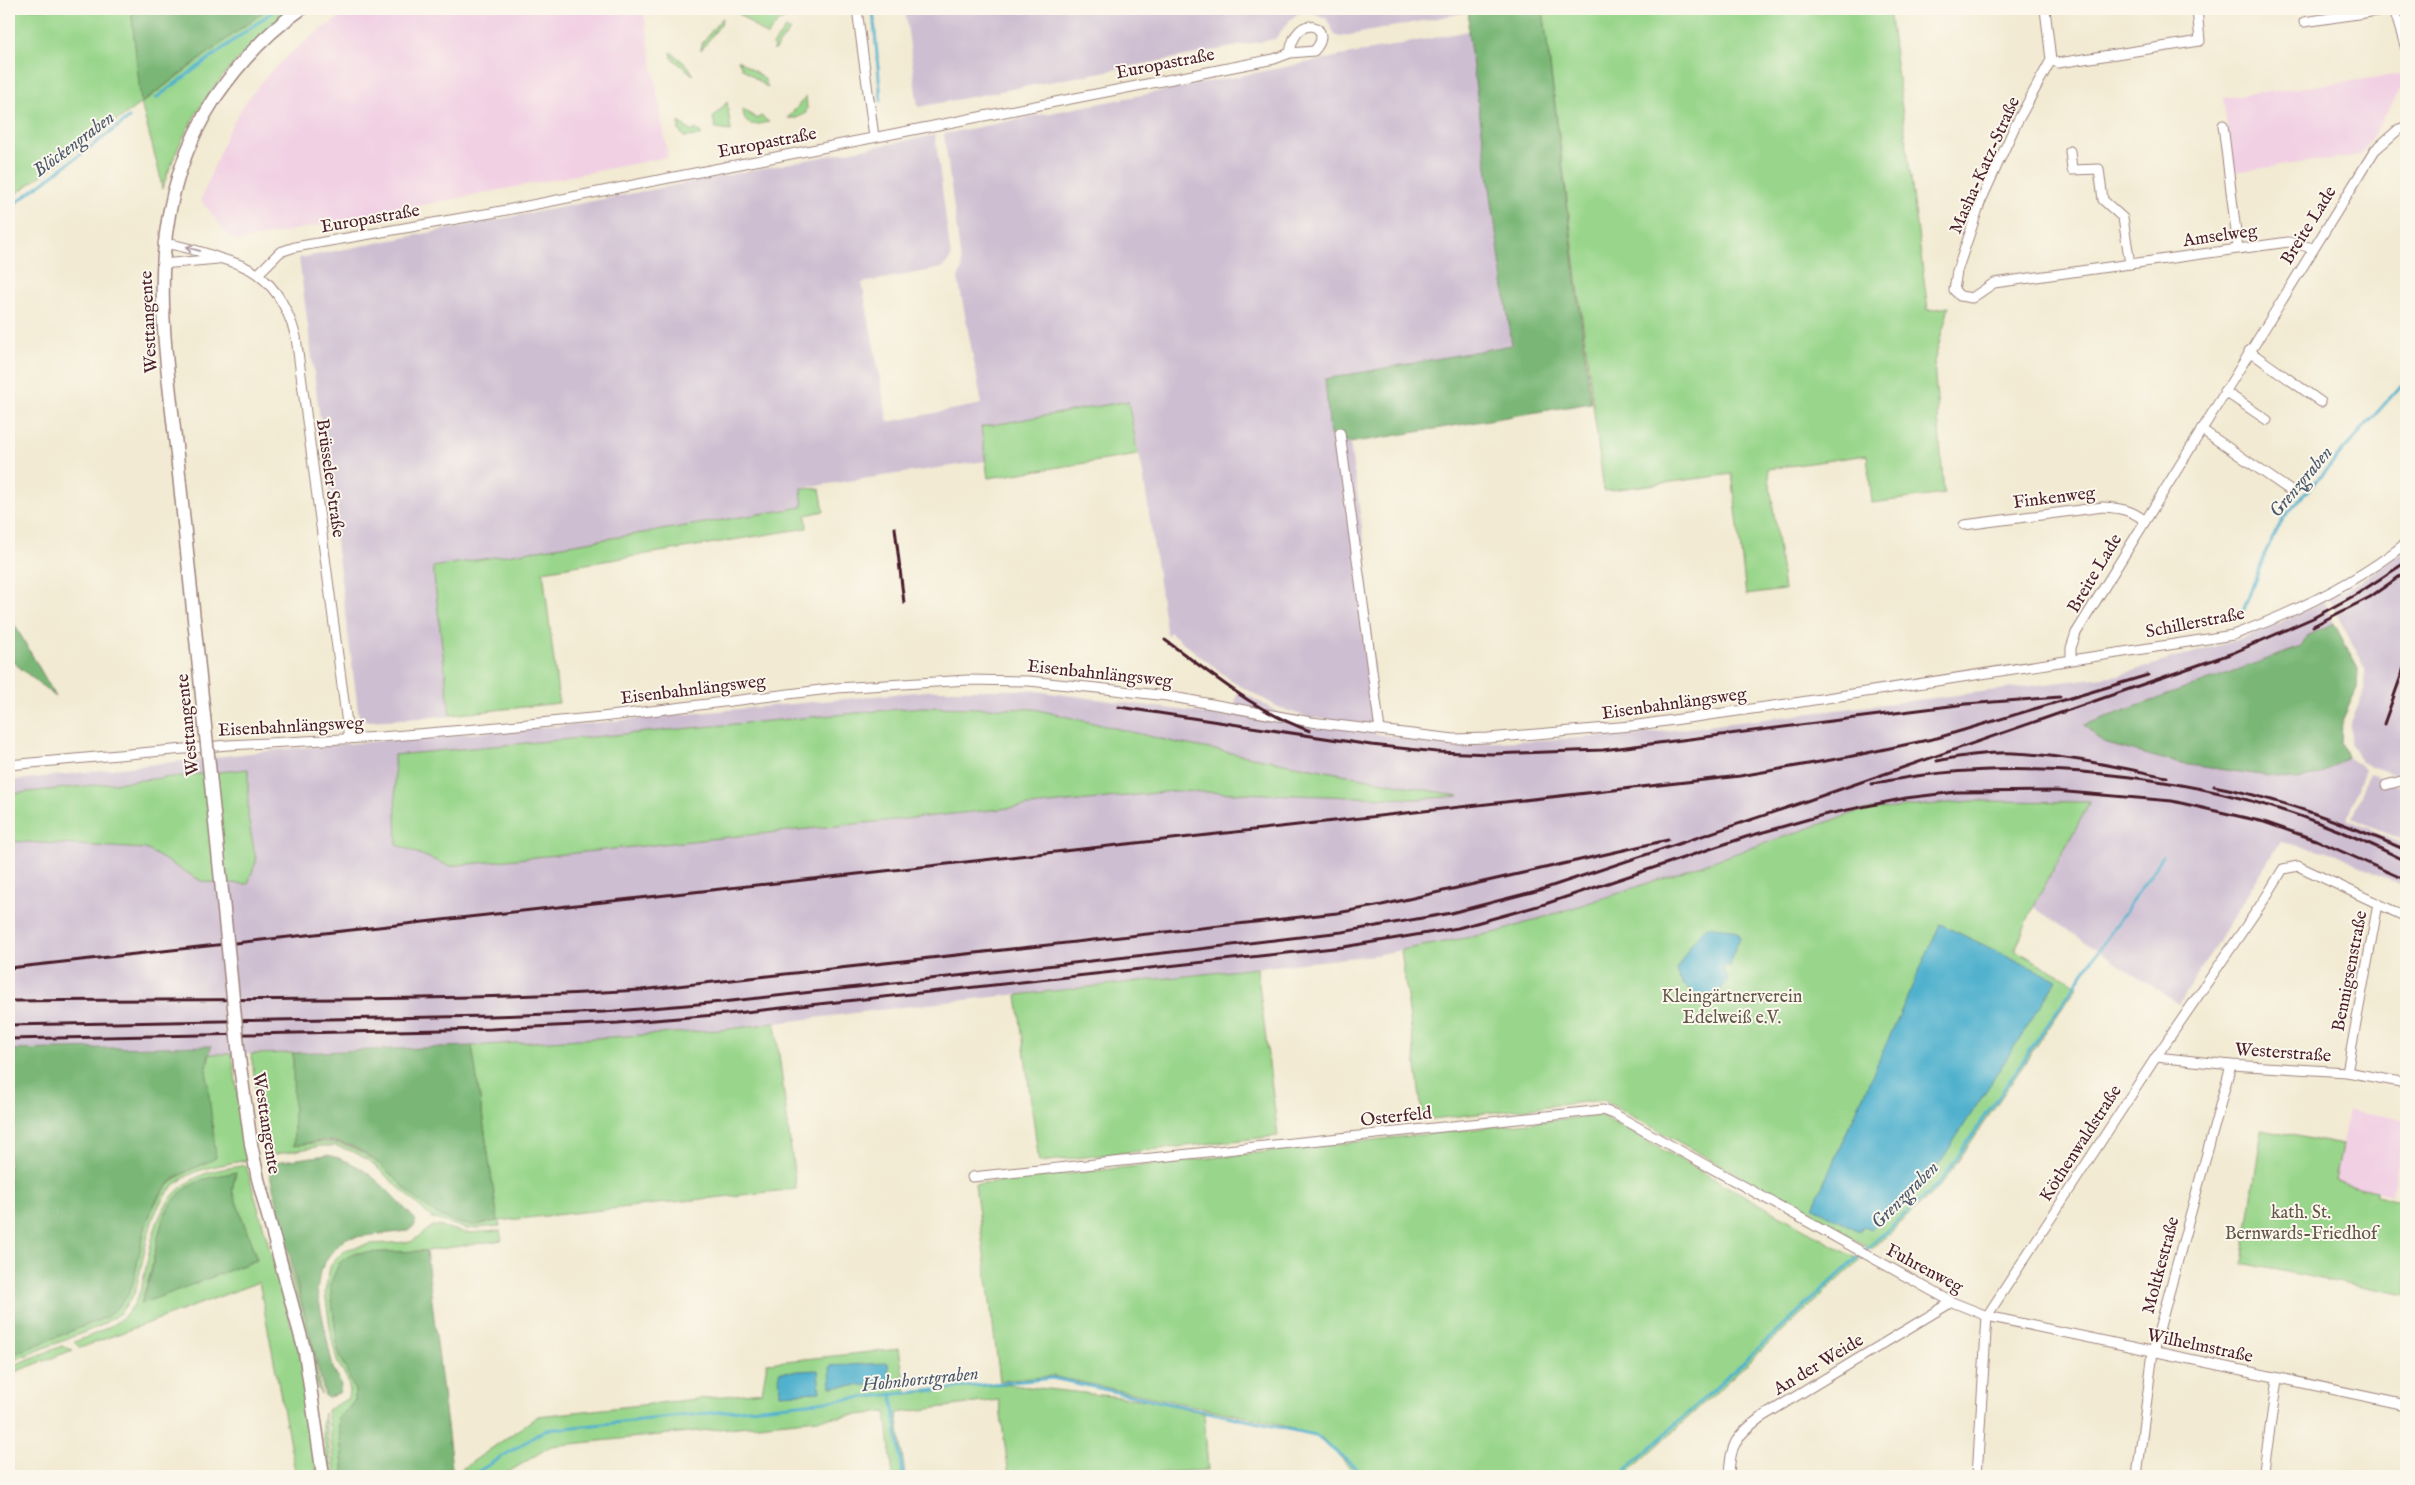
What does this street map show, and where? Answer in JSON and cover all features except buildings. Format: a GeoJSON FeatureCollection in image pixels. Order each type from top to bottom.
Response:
{"type":"FeatureCollection","features":[{"type":"Feature","properties":{"kind":"main road","name":"Westtangente"},"geometry":{"type":"LineString","coordinates":[[302,9],[247,55],[225,83],[201,121],[176,180],[163,243],[162,264],[169,383],[240,1066],[258,1179],[305,1352],[323,1476]]}},
{"type":"Feature","properties":{"kind":"street"},"geometry":{"type":"LineString","coordinates":[[857,9],[874,137]]}},
{"type":"Feature","properties":{"kind":"street"},"geometry":{"type":"LineString","coordinates":[[2045,9],[2051,60],[2058,63],[2200,42],[2196,9]]}},
{"type":"Feature","properties":{"kind":"street"},"geometry":{"type":"LineString","coordinates":[[2304,22],[2393,9],[2406,49]]}},
{"type":"Feature","properties":{"kind":"street","name":"Europastraße"},"geometry":{"type":"LineString","coordinates":[[258,274],[280,252],[295,248],[491,213],[1274,59],[1290,53]]}},
{"type":"Feature","properties":{"kind":"street","name":"Masha-Katz-Straße"},"geometry":{"type":"LineString","coordinates":[[1994,282],[1972,298],[1960,296],[1954,290],[1957,271],[1980,204],[2016,124],[2051,60]]}},
{"type":"Feature","properties":{"kind":"street"},"geometry":{"type":"LineString","coordinates":[[2223,125],[2238,248]]}},
{"type":"Feature","properties":{"kind":"street","name":"Breite Lade"},"geometry":{"type":"LineString","coordinates":[[2071,660],[2071,648],[2076,633],[2313,248],[2375,150],[2399,129],[2406,127]]}},
{"type":"Feature","properties":{"kind":"street"},"geometry":{"type":"LineString","coordinates":[[2070,151],[2072,170],[2098,169],[2103,200],[2124,218],[2130,264]]}},
{"type":"Feature","properties":{"kind":"street","name":"Amselweg"},"geometry":{"type":"LineString","coordinates":[[1994,282],[2288,242],[2313,248]]}},
{"type":"Feature","properties":{"kind":"street","name":"Brüsseler Straße"},"geometry":{"type":"LineString","coordinates":[[163,243],[192,248],[240,265],[258,274],[280,298],[291,318],[296,337],[349,739]]}},
{"type":"Feature","properties":{"kind":"street","name":"Brüsseler Straße"},"geometry":{"type":"LineString","coordinates":[[162,264],[221,259]]}},
{"type":"Feature","properties":{"kind":"street"},"geometry":{"type":"LineString","coordinates":[[2249,351],[2321,402]]}},
{"type":"Feature","properties":{"kind":"street"},"geometry":{"type":"LineString","coordinates":[[2224,391],[2267,420]]}},
{"type":"Feature","properties":{"kind":"street"},"geometry":{"type":"LineString","coordinates":[[2201,429],[2291,491]]}},
{"type":"Feature","properties":{"kind":"street"},"geometry":{"type":"LineString","coordinates":[[1340,433],[1380,730]]}},
{"type":"Feature","properties":{"kind":"street","name":"Finkenweg"},"geometry":{"type":"LineString","coordinates":[[1964,525],[2103,507],[2120,508],[2134,512],[2144,520]]}},
{"type":"Feature","properties":{"kind":"street","name":"Schillerstraße"},"geometry":{"type":"LineString","coordinates":[[1970,676],[2233,635],[2273,620],[2318,598],[2391,555],[2406,543]]}},
{"type":"Feature","properties":{"kind":"street","name":"Eisenbahnlängsweg"},"geometry":{"type":"LineString","coordinates":[[9,765],[228,744],[349,739],[602,717],[838,688],[968,680],[1029,681],[1168,696],[1311,722],[1454,739],[1560,734],[1668,721],[1970,676]]}},
{"type":"Feature","properties":{"kind":"street"},"geometry":{"type":"LineString","coordinates":[[2386,785],[2401,781],[2406,783]]}},
{"type":"Feature","properties":{"kind":"street","name":"Köthenwaldstraße"},"geometry":{"type":"LineString","coordinates":[[1986,1316],[2156,1057],[2266,897],[2283,869],[2298,866],[2378,904]]}},
{"type":"Feature","properties":{"kind":"street"},"geometry":{"type":"LineString","coordinates":[[2378,904],[2406,918]]}},
{"type":"Feature","properties":{"kind":"street","name":"Bennigsenstraße"},"geometry":{"type":"LineString","coordinates":[[2347,1072],[2378,904]]}},
{"type":"Feature","properties":{"kind":"street","name":"Westerstraße"},"geometry":{"type":"LineString","coordinates":[[2156,1057],[2231,1065],[2347,1072],[2406,1083]]}},
{"type":"Feature","properties":{"kind":"street","name":"Moltkestraße"},"geometry":{"type":"LineString","coordinates":[[2137,1476],[2153,1352],[2231,1065]]}},
{"type":"Feature","properties":{"kind":"street","name":"Osterfeld"},"geometry":{"type":"LineString","coordinates":[[972,1177],[1603,1110],[1614,1114],[1797,1216]]}},
{"type":"Feature","properties":{"kind":"street","name":"Fuhrenweg"},"geometry":{"type":"LineString","coordinates":[[1797,1216],[1952,1302],[1986,1316]]}},
{"type":"Feature","properties":{"kind":"street","name":"An der Weide"},"geometry":{"type":"LineString","coordinates":[[1729,1476],[1731,1453],[1740,1433],[1760,1418],[1952,1302]]}},
{"type":"Feature","properties":{"kind":"street"},"geometry":{"type":"LineString","coordinates":[[1977,1476],[1986,1316]]}},
{"type":"Feature","properties":{"kind":"street","name":"Wilhelmstraße"},"geometry":{"type":"LineString","coordinates":[[1986,1316],[2406,1405]]}},
{"type":"Feature","properties":{"kind":"street"},"geometry":{"type":"LineString","coordinates":[[2260,1476],[2264,1470],[2277,1379]]}},
{"type":"Feature","properties":{"kind":"shaded area"},"geometry":{"type":"Polygon","coordinates":[[[354,9],[643,9],[668,157],[238,241],[228,236],[201,200],[227,134],[244,104],[266,77],[291,53],[319,31],[354,9]]]}},
{"type":"Feature","properties":{"kind":"shaded area"},"geometry":{"type":"Polygon","coordinates":[[[905,9],[1469,9],[1469,12],[1340,37],[1335,35],[1326,18],[1308,12],[1297,14],[1287,23],[1275,39],[918,107],[905,9]]]}},
{"type":"Feature","properties":{"kind":"shaded area"},"geometry":{"type":"Polygon","coordinates":[[[1468,31],[1512,345],[1325,379],[1330,435],[1350,443],[1364,542],[1375,684],[1375,726],[1307,717],[1280,708],[1233,682],[1170,632],[1167,636],[1143,473],[1128,402],[981,427],[986,461],[801,488],[804,507],[433,567],[451,716],[369,721],[359,718],[299,258],[935,135],[951,258],[942,268],[862,283],[888,422],[982,404],[958,278],[962,269],[944,134],[1468,31]]]}},
{"type":"Feature","properties":{"kind":"shaded area"},"geometry":{"type":"Polygon","coordinates":[[[2403,74],[2405,83],[2361,155],[2233,172],[2223,98],[2403,74]]]}},
{"type":"Feature","properties":{"kind":"shaded area"},"geometry":{"type":"Polygon","coordinates":[[[2406,550],[2406,779],[2361,762],[2350,743],[2351,722],[2365,690],[2365,667],[2328,598],[2358,583],[2406,550]]]}},
{"type":"Feature","properties":{"kind":"shaded area"},"geometry":{"type":"Polygon","coordinates":[[[2324,601],[2334,623],[2308,635],[2301,647],[2084,725],[2103,743],[2182,764],[2298,780],[2326,771],[2347,757],[2365,769],[2347,819],[2406,845],[2406,888],[2334,853],[2280,842],[2179,1004],[2033,907],[2089,802],[1972,801],[1860,811],[1498,932],[1375,955],[910,1006],[721,1030],[472,1046],[260,1054],[210,1054],[211,1046],[9,1050],[9,781],[284,749],[584,724],[937,690],[1028,690],[1232,717],[1238,690],[1280,713],[1383,735],[1460,744],[1634,735],[2119,675],[2240,639],[2277,624],[2324,601]]]}},
{"type":"Feature","properties":{"kind":"shaded area"},"geometry":{"type":"Polygon","coordinates":[[[2369,773],[2406,788],[2406,841],[2352,818],[2369,773]]]}},
{"type":"Feature","properties":{"kind":"shaded area"},"geometry":{"type":"Polygon","coordinates":[[[2349,1110],[2406,1120],[2392,1195],[2334,1181],[2349,1110]]]}},
{"type":"Feature","properties":{"kind":"green space"},"geometry":{"type":"Polygon","coordinates":[[[9,9],[131,9],[142,103],[267,9],[294,9],[249,48],[213,88],[185,134],[162,189],[141,103],[9,199],[9,9]]]}},
{"type":"Feature","properties":{"kind":"green space"},"geometry":{"type":"Polygon","coordinates":[[[131,9],[267,9],[141,103],[131,9]]]}},
{"type":"Feature","properties":{"kind":"green space"},"geometry":{"type":"Polygon","coordinates":[[[733,9],[756,13],[757,9],[767,9],[766,16],[789,12],[789,16],[778,22],[767,36],[733,9]]]}},
{"type":"Feature","properties":{"kind":"green space"},"geometry":{"type":"Polygon","coordinates":[[[1469,9],[1543,9],[1591,403],[1350,443],[1330,435],[1325,379],[1512,345],[1468,31],[1469,9]]]}},
{"type":"Feature","properties":{"kind":"green space"},"geometry":{"type":"Polygon","coordinates":[[[1543,9],[1889,9],[1928,310],[1949,307],[1934,362],[1944,494],[1872,503],[1867,455],[1768,469],[1784,590],[1746,595],[1732,474],[1604,491],[1543,9]]]}},
{"type":"Feature","properties":{"kind":"green space"},"geometry":{"type":"Polygon","coordinates":[[[722,18],[721,24],[701,50],[702,43],[722,18]]]}},
{"type":"Feature","properties":{"kind":"green space"},"geometry":{"type":"Polygon","coordinates":[[[785,28],[790,30],[774,51],[773,45],[785,28]]]}},
{"type":"Feature","properties":{"kind":"green space"},"geometry":{"type":"Polygon","coordinates":[[[671,52],[689,67],[693,75],[672,58],[671,52]]]}},
{"type":"Feature","properties":{"kind":"green space"},"geometry":{"type":"Polygon","coordinates":[[[738,60],[764,78],[768,88],[742,68],[738,60]]]}},
{"type":"Feature","properties":{"kind":"green space"},"geometry":{"type":"Polygon","coordinates":[[[806,96],[807,109],[805,114],[796,118],[788,118],[806,96]]]}},
{"type":"Feature","properties":{"kind":"green space"},"geometry":{"type":"Polygon","coordinates":[[[727,102],[731,131],[716,129],[713,118],[727,102]]]}},
{"type":"Feature","properties":{"kind":"green space"},"geometry":{"type":"Polygon","coordinates":[[[743,109],[757,119],[761,116],[769,122],[748,123],[745,120],[743,109]]]}},
{"type":"Feature","properties":{"kind":"green space"},"geometry":{"type":"Polygon","coordinates":[[[679,122],[692,132],[695,129],[701,133],[701,136],[684,137],[679,130],[679,122]]]}},
{"type":"Feature","properties":{"kind":"green space"},"geometry":{"type":"Polygon","coordinates":[[[1128,401],[1138,455],[988,478],[981,427],[1128,401]]]}},
{"type":"Feature","properties":{"kind":"green space"},"geometry":{"type":"Polygon","coordinates":[[[801,488],[820,489],[824,511],[806,515],[807,528],[543,571],[559,703],[450,715],[433,567],[803,507],[801,488]]]}},
{"type":"Feature","properties":{"kind":"green space"},"geometry":{"type":"Polygon","coordinates":[[[9,615],[56,697],[9,659],[9,615]]]}},
{"type":"Feature","properties":{"kind":"green space"},"geometry":{"type":"Polygon","coordinates":[[[2334,623],[2358,669],[2357,688],[2342,721],[2341,742],[2347,757],[2326,771],[2298,780],[2182,764],[2103,743],[2084,725],[2301,647],[2308,635],[2334,623]]]}},
{"type":"Feature","properties":{"kind":"green space"},"geometry":{"type":"Polygon","coordinates":[[[922,707],[1034,709],[1178,743],[1459,796],[1417,799],[1175,791],[449,866],[397,845],[394,755],[922,707]]]}},
{"type":"Feature","properties":{"kind":"green space"},"geometry":{"type":"Polygon","coordinates":[[[248,769],[248,817],[256,861],[248,884],[203,882],[146,849],[9,841],[9,794],[248,769]]]}},
{"type":"Feature","properties":{"kind":"green space","name":"Kleingärtnerverein Edelweiß e.V."},"geometry":{"type":"Polygon","coordinates":[[[1972,801],[2090,802],[2033,907],[2015,950],[2078,985],[1943,1183],[1872,1249],[1603,1100],[1423,1120],[1401,950],[1498,932],[1860,811],[1972,801]]]}},
{"type":"Feature","properties":{"kind":"green space"},"geometry":{"type":"Polygon","coordinates":[[[1257,968],[1278,1136],[1039,1162],[1017,995],[1257,968]]]}},
{"type":"Feature","properties":{"kind":"green space"},"geometry":{"type":"Polygon","coordinates":[[[775,1023],[796,1189],[499,1221],[500,1226],[467,1229],[432,1218],[370,1161],[354,1152],[336,1146],[321,1146],[266,1156],[265,1154],[251,1054],[293,1053],[294,1146],[329,1143],[348,1146],[358,1150],[379,1164],[498,1221],[472,1046],[721,1030],[775,1023]]]}},
{"type":"Feature","properties":{"kind":"green space"},"geometry":{"type":"Polygon","coordinates":[[[211,1046],[206,1068],[216,1158],[177,1177],[157,1199],[148,1220],[134,1280],[128,1295],[107,1317],[9,1356],[9,1050],[211,1046]]]}},
{"type":"Feature","properties":{"kind":"green space"},"geometry":{"type":"Polygon","coordinates":[[[472,1046],[498,1221],[468,1225],[447,1219],[428,1209],[383,1167],[349,1145],[325,1141],[294,1146],[293,1053],[472,1046]]]}},
{"type":"Feature","properties":{"kind":"green space"},"geometry":{"type":"Polygon","coordinates":[[[210,1054],[232,1054],[247,1160],[211,1167],[191,1174],[176,1184],[165,1196],[150,1226],[134,1294],[120,1313],[100,1326],[9,1362],[9,1356],[106,1317],[125,1298],[133,1282],[146,1227],[157,1200],[176,1179],[205,1164],[209,1107],[206,1068],[210,1054]]]}},
{"type":"Feature","properties":{"kind":"green space"},"geometry":{"type":"Polygon","coordinates":[[[1600,1115],[1860,1260],[1631,1470],[1629,1476],[1354,1476],[1354,1472],[1322,1438],[1270,1422],[1052,1376],[1000,1381],[975,1184],[1600,1115]]]}},
{"type":"Feature","properties":{"kind":"green space","name":"kath. St. Bernwards-Friedhof"},"geometry":{"type":"Polygon","coordinates":[[[2262,1129],[2342,1145],[2335,1181],[2376,1191],[2376,1195],[2406,1203],[2406,1296],[2242,1263],[2262,1129]]]}},
{"type":"Feature","properties":{"kind":"green space"},"geometry":{"type":"Polygon","coordinates":[[[327,1155],[354,1164],[365,1171],[415,1219],[415,1225],[408,1231],[346,1238],[330,1254],[320,1271],[317,1291],[333,1368],[341,1385],[339,1393],[328,1398],[325,1396],[267,1163],[327,1155]]]}},
{"type":"Feature","properties":{"kind":"green space"},"geometry":{"type":"Polygon","coordinates":[[[246,1165],[302,1363],[318,1476],[296,1476],[259,1282],[80,1348],[74,1342],[113,1325],[129,1312],[142,1284],[155,1228],[160,1215],[176,1193],[187,1183],[207,1173],[246,1165]],[[236,1173],[169,1207],[163,1218],[141,1303],[257,1260],[232,1190],[236,1173]]]}},
{"type":"Feature","properties":{"kind":"green space"},"geometry":{"type":"Polygon","coordinates":[[[236,1172],[232,1190],[257,1260],[141,1304],[151,1274],[162,1222],[174,1200],[195,1183],[236,1172]]]}},
{"type":"Feature","properties":{"kind":"green space"},"geometry":{"type":"Polygon","coordinates":[[[267,1183],[309,1331],[321,1394],[317,1386],[299,1309],[265,1184],[267,1183]]]}},
{"type":"Feature","properties":{"kind":"green space"},"geometry":{"type":"Polygon","coordinates":[[[433,1226],[466,1233],[500,1231],[502,1240],[426,1251],[353,1253],[330,1285],[338,1350],[355,1391],[355,1400],[338,1418],[344,1476],[336,1476],[327,1410],[347,1399],[350,1391],[347,1379],[337,1361],[332,1341],[325,1292],[330,1267],[336,1258],[348,1249],[370,1244],[411,1242],[433,1226]]]}},
{"type":"Feature","properties":{"kind":"green space"},"geometry":{"type":"Polygon","coordinates":[[[426,1251],[453,1476],[344,1476],[338,1418],[355,1400],[355,1391],[338,1350],[330,1285],[339,1263],[353,1253],[426,1251]]]}},
{"type":"Feature","properties":{"kind":"green space"},"geometry":{"type":"Polygon","coordinates":[[[62,1346],[73,1350],[9,1374],[9,1367],[62,1346]]]}},
{"type":"Feature","properties":{"kind":"green space"},"geometry":{"type":"Polygon","coordinates":[[[899,1349],[906,1394],[1002,1384],[1156,1401],[1204,1413],[1208,1470],[1096,1476],[1009,1476],[999,1400],[897,1413],[905,1476],[893,1476],[886,1412],[551,1446],[502,1476],[452,1476],[538,1416],[762,1392],[767,1363],[899,1349]]]}},
{"type":"Feature","properties":{"kind":"green space"},"geometry":{"type":"Polygon","coordinates":[[[324,1413],[333,1476],[329,1476],[322,1427],[324,1413]]]}},
{"type":"Feature","properties":{"kind":"water"},"geometry":{"type":"Polygon","coordinates":[[[1940,924],[2057,980],[1932,1175],[1870,1229],[1864,1226],[1859,1231],[1813,1207],[1940,924]]]}},
{"type":"Feature","properties":{"kind":"water"},"geometry":{"type":"Polygon","coordinates":[[[1707,926],[1731,929],[1739,934],[1740,938],[1732,956],[1730,967],[1724,965],[1724,972],[1728,978],[1724,987],[1715,997],[1703,996],[1691,991],[1682,982],[1676,970],[1691,944],[1707,926]]]}},
{"type":"Feature","properties":{"kind":"water"},"geometry":{"type":"Polygon","coordinates":[[[888,1363],[890,1384],[831,1387],[830,1366],[888,1363]]]}},
{"type":"Feature","properties":{"kind":"water"},"geometry":{"type":"Polygon","coordinates":[[[818,1370],[820,1392],[780,1394],[779,1372],[818,1370]]]}},
{"type":"Feature","properties":{"kind":"waterway","name":"Blöckengraben"},"geometry":{"type":"LineString","coordinates":[[156,98],[276,9]]}},
{"type":"Feature","properties":{"kind":"waterway"},"geometry":{"type":"LineString","coordinates":[[873,9],[881,101]]}},
{"type":"Feature","properties":{"kind":"waterway","name":"Blöckengraben"},"geometry":{"type":"LineString","coordinates":[[9,208],[129,118]]}},
{"type":"Feature","properties":{"kind":"waterway","name":"Grenzgraben"},"geometry":{"type":"LineString","coordinates":[[2241,617],[2266,551],[2284,517],[2406,380]]}},
{"type":"Feature","properties":{"kind":"waterway","name":"Grenzgraben"},"geometry":{"type":"LineString","coordinates":[[1625,1476],[1627,1469],[1941,1181],[2163,856]]}},
{"type":"Feature","properties":{"kind":"waterway","name":"Hohnhorstgraben"},"geometry":{"type":"LineString","coordinates":[[471,1476],[545,1430],[1052,1378],[1315,1435],[1366,1476]]}},
{"type":"Feature","properties":{"kind":"waterway"},"geometry":{"type":"LineString","coordinates":[[892,1394],[903,1476]]}},
{"type":"Feature","properties":{"kind":"railway"},"geometry":{"type":"LineString","coordinates":[[895,528],[904,603]]}},
{"type":"Feature","properties":{"kind":"railway"},"geometry":{"type":"LineString","coordinates":[[9,1025],[492,1016],[604,1012],[722,1002],[1199,949],[1342,932],[1451,913],[1540,890],[1795,805],[2233,653],[2313,618],[2357,594],[2406,562]]}},
{"type":"Feature","properties":{"kind":"railway"},"geometry":{"type":"LineString","coordinates":[[2313,626],[2370,597],[2406,572]]}},
{"type":"Feature","properties":{"kind":"railway"},"geometry":{"type":"LineString","coordinates":[[1165,640],[1234,691],[1270,713],[1310,731]]}},
{"type":"Feature","properties":{"kind":"railway"},"geometry":{"type":"LineString","coordinates":[[2384,724],[2406,662]]}},
{"type":"Feature","properties":{"kind":"railway"},"geometry":{"type":"LineString","coordinates":[[9,968],[1740,776],[1848,757],[1937,738],[2148,675]]}},
{"type":"Feature","properties":{"kind":"railway"},"geometry":{"type":"LineString","coordinates":[[1119,707],[1371,745],[1437,752],[1492,754],[1603,750],[1966,704],[2060,697]]}},
{"type":"Feature","properties":{"kind":"railway"},"geometry":{"type":"LineString","coordinates":[[1937,761],[1985,754],[2032,754],[2090,762],[2167,777]]}},
{"type":"Feature","properties":{"kind":"railway"},"geometry":{"type":"LineString","coordinates":[[1872,784],[1925,775],[1981,770],[2039,770],[2098,774],[2156,781],[2213,792],[2268,806],[2319,823],[2406,861]]}},
{"type":"Feature","properties":{"kind":"railway"},"geometry":{"type":"LineString","coordinates":[[2214,786],[2288,805],[2359,830],[2406,850]]}},
{"type":"Feature","properties":{"kind":"railway"},"geometry":{"type":"LineString","coordinates":[[9,1039],[491,1029],[618,1023],[727,1014],[1343,947],[1458,928],[1545,904],[1746,837],[1823,815],[1906,798],[1956,792],[2056,791],[2172,801],[2264,822],[2316,840],[2406,880]]}},
{"type":"Feature","properties":{"kind":"railway"},"geometry":{"type":"LineString","coordinates":[[9,1001],[483,997],[641,990],[1337,913],[1382,905],[1668,840]]}}]}
